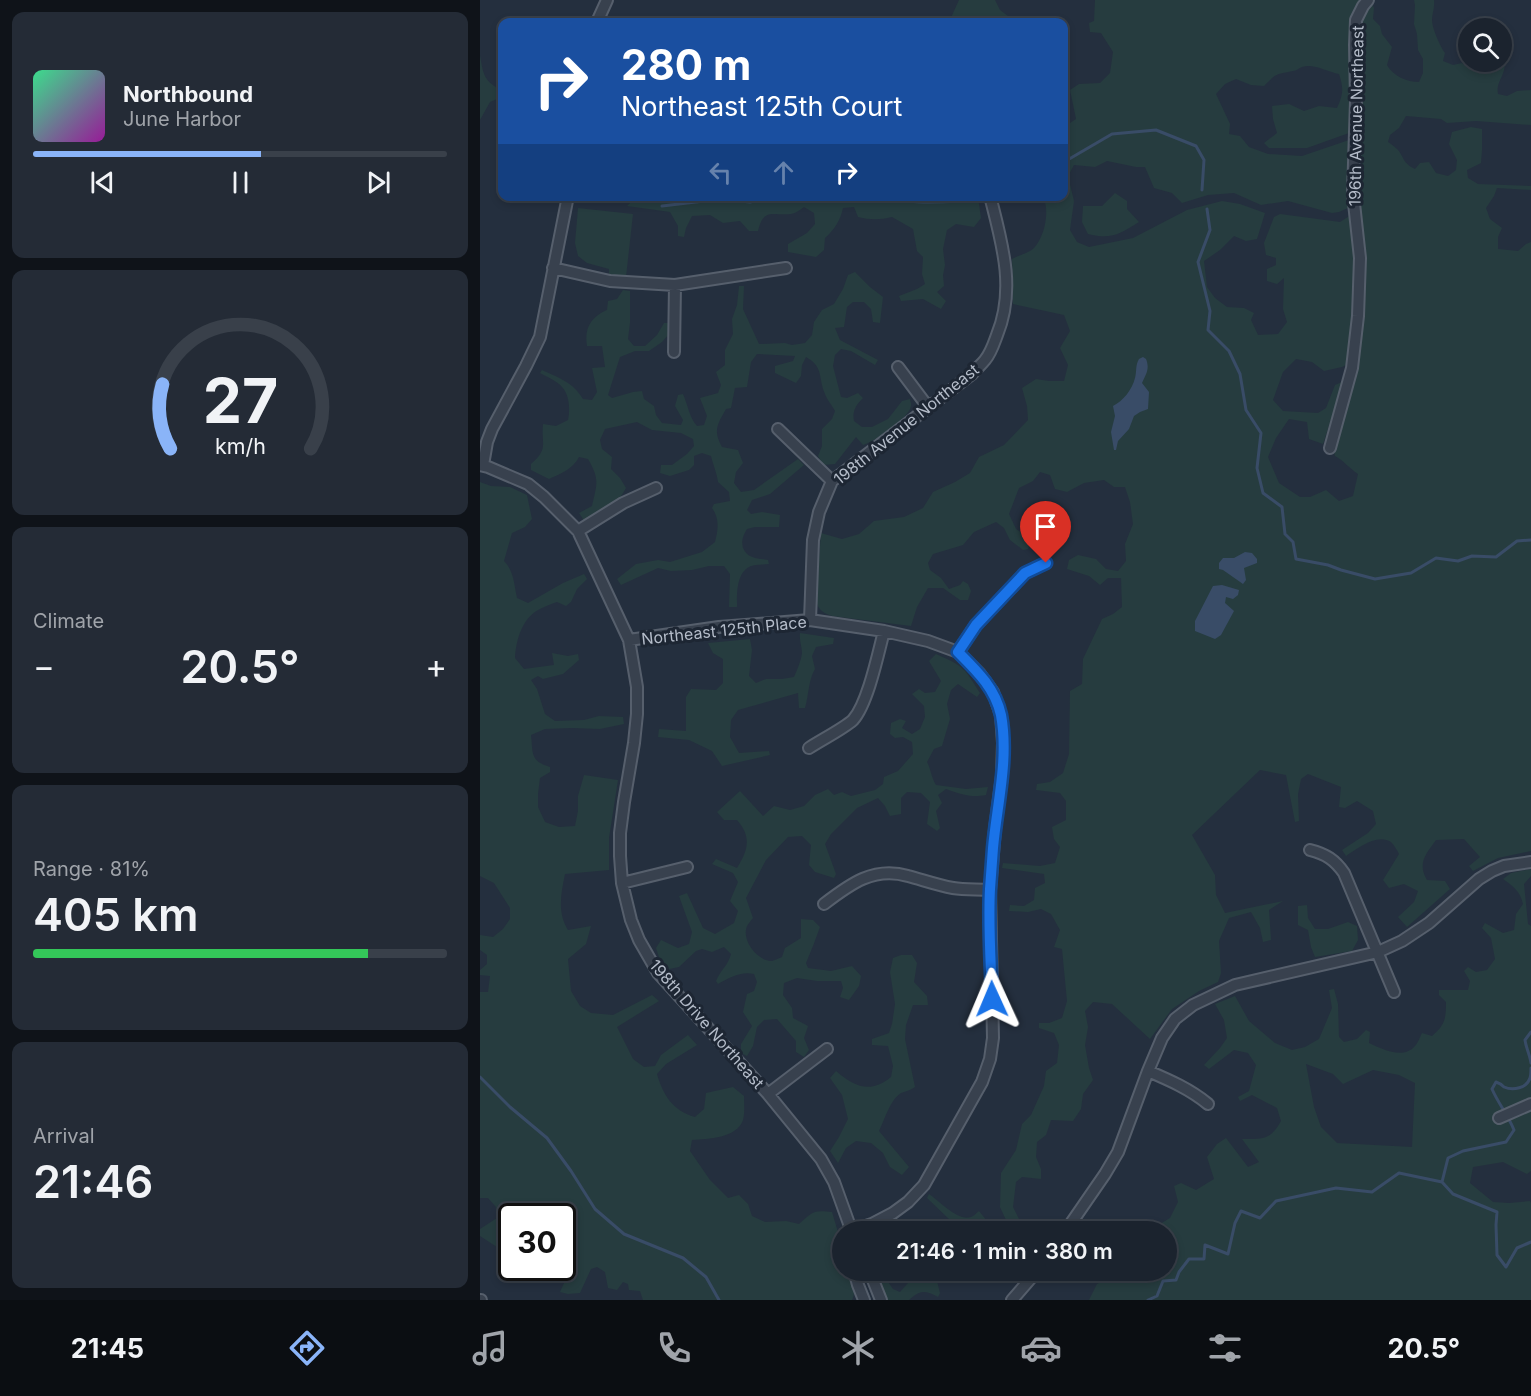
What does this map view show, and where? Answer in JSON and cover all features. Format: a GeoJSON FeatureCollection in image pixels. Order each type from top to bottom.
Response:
{"type":"FeatureCollection","features":[{"type":"Feature","properties":{"kind":"street"},"geometry":{"type":"LineString","coordinates":[[599,18],[607,0]]}},
{"type":"Feature","properties":{"kind":"street","name":"196th Avenue Northeast"},"geometry":{"type":"LineString","coordinates":[[1330,448],[1352,368],[1358,316],[1360,258],[1353,194],[1355,45],[1356,20],[1368,0]]}},
{"type":"Feature","properties":{"kind":"street"},"geometry":{"type":"LineString","coordinates":[[482,465],[492,429],[540,336],[567,201]]}},
{"type":"Feature","properties":{"kind":"street","name":"198th Avenue Northeast"},"geometry":{"type":"LineString","coordinates":[[810,620],[813,540],[819,512],[832,481],[972,374],[986,359],[1003,322],[1007,278],[991,201]]}},
{"type":"Feature","properties":{"kind":"street"},"geometry":{"type":"LineString","coordinates":[[553,268],[610,281],[675,285],[786,268]]}},
{"type":"Feature","properties":{"kind":"street"},"geometry":{"type":"LineString","coordinates":[[674,352],[675,285]]}},
{"type":"Feature","properties":{"kind":"street"},"geometry":{"type":"LineString","coordinates":[[898,367],[928,407]]}},
{"type":"Feature","properties":{"kind":"street"},"geometry":{"type":"LineString","coordinates":[[778,429],[832,481]]}},
{"type":"Feature","properties":{"kind":"street","name":"198th Drive Northeast"},"geometry":{"type":"LineString","coordinates":[[482,465],[528,484],[544,496],[578,531],[629,640],[638,687],[637,714],[620,833],[620,856],[622,883],[631,920],[639,940],[658,973],[768,1095],[829,1170],[848,1221]]}},
{"type":"Feature","properties":{"kind":"street"},"geometry":{"type":"LineString","coordinates":[[578,531],[623,503],[656,488]]}},
{"type":"Feature","properties":{"kind":"street"},"geometry":{"type":"LineString","coordinates":[[878,1221],[908,1202],[924,1185],[982,1082],[990,1059],[993,1038],[990,890],[1002,776],[1003,743],[1000,715],[993,692],[980,674],[958,652],[976,625],[1025,573],[1046,563]]}},
{"type":"Feature","properties":{"kind":"street","name":"Northeast 125th Place"},"geometry":{"type":"LineString","coordinates":[[629,640],[719,627],[810,620],[884,631],[928,641],[958,652]]}},
{"type":"Feature","properties":{"kind":"street"},"geometry":{"type":"LineString","coordinates":[[809,748],[851,721],[858,712],[866,697],[884,631]]}},
{"type":"Feature","properties":{"kind":"street"},"geometry":{"type":"LineString","coordinates":[[1310,850],[1323,853],[1336,862],[1344,873],[1394,992]]}},
{"type":"Feature","properties":{"kind":"street"},"geometry":{"type":"LineString","coordinates":[[1073,1221],[1106,1174],[1118,1152],[1162,1038],[1175,1019],[1193,1005],[1235,985],[1378,952],[1402,941],[1429,923],[1479,879],[1492,871],[1504,866],[1531,862]]}},
{"type":"Feature","properties":{"kind":"street"},"geometry":{"type":"LineString","coordinates":[[622,883],[687,867]]}},
{"type":"Feature","properties":{"kind":"street"},"geometry":{"type":"LineString","coordinates":[[824,904],[848,885],[888,872],[953,888],[990,890]]}},
{"type":"Feature","properties":{"kind":"street"},"geometry":{"type":"LineString","coordinates":[[768,1095],[827,1049]]}},
{"type":"Feature","properties":{"kind":"street"},"geometry":{"type":"LineString","coordinates":[[1148,1071],[1197,1095],[1208,1104]]}},
{"type":"Feature","properties":{"kind":"street"},"geometry":{"type":"LineString","coordinates":[[1499,1118],[1531,1104]]}},
{"type":"Feature","properties":{"kind":"street"},"geometry":{"type":"LineString","coordinates":[[857,1281],[864,1300]]}},
{"type":"Feature","properties":{"kind":"street"},"geometry":{"type":"LineString","coordinates":[[874,1281],[881,1300]]}},
{"type":"Feature","properties":{"kind":"street"},"geometry":{"type":"LineString","coordinates":[[1012,1300],[1028,1281]]}},
{"type":"Feature","properties":{"kind":"green space"},"geometry":{"type":"Polygon","coordinates":[[[959,0],[995,0],[1000,10],[1011,18],[951,18],[959,0]]]}},
{"type":"Feature","properties":{"kind":"green space"},"geometry":{"type":"Polygon","coordinates":[[[1095,0],[1359,0],[1349,22],[1352,113],[1349,133],[1307,148],[1269,148],[1264,143],[1277,133],[1272,106],[1289,104],[1304,111],[1319,106],[1337,108],[1342,91],[1339,74],[1320,68],[1306,66],[1280,74],[1264,86],[1251,85],[1236,79],[1225,84],[1216,94],[1230,124],[1229,134],[1240,136],[1249,147],[1268,154],[1302,156],[1349,140],[1348,208],[1332,213],[1288,201],[1261,205],[1234,193],[1208,195],[1182,203],[1172,193],[1154,188],[1145,167],[1107,161],[1095,167],[1074,165],[1068,176],[1068,124],[1076,119],[1070,90],[1079,84],[1100,83],[1110,73],[1113,52],[1101,33],[1090,32],[1089,23],[1094,21],[1095,0]]]}},
{"type":"Feature","properties":{"kind":"green space"},"geometry":{"type":"Polygon","coordinates":[[[1414,0],[1434,0],[1432,23],[1445,53],[1443,61],[1453,65],[1458,64],[1458,72],[1503,72],[1498,84],[1498,94],[1507,96],[1517,91],[1531,90],[1531,125],[1476,121],[1447,123],[1441,119],[1406,116],[1399,128],[1390,135],[1388,142],[1397,149],[1411,167],[1415,169],[1420,163],[1429,162],[1436,173],[1448,176],[1456,170],[1457,160],[1449,144],[1452,132],[1471,127],[1482,129],[1481,163],[1467,170],[1468,178],[1478,184],[1531,186],[1531,190],[1497,188],[1486,208],[1490,219],[1502,228],[1498,237],[1498,249],[1518,251],[1531,242],[1531,851],[1498,858],[1473,871],[1469,866],[1480,857],[1464,839],[1436,840],[1424,859],[1424,874],[1427,880],[1445,881],[1450,889],[1407,927],[1398,917],[1414,902],[1418,891],[1404,884],[1389,888],[1383,880],[1399,854],[1392,843],[1380,839],[1361,846],[1346,856],[1342,850],[1368,833],[1376,824],[1373,811],[1357,801],[1345,808],[1339,807],[1341,787],[1308,774],[1301,779],[1298,794],[1299,821],[1295,822],[1286,775],[1260,770],[1192,835],[1215,875],[1216,895],[1225,913],[1283,901],[1269,910],[1271,940],[1263,942],[1260,928],[1251,912],[1229,918],[1219,941],[1221,973],[1218,982],[1199,991],[1172,1009],[1150,1039],[1112,1004],[1093,1002],[1085,1011],[1088,1027],[1085,1045],[1093,1080],[1083,1094],[1081,1109],[1073,1121],[1051,1120],[1046,1135],[1037,1142],[1036,1157],[1041,1169],[1041,1179],[1022,1177],[1016,1182],[1013,1207],[1021,1221],[1007,1221],[1000,1207],[1001,1173],[1016,1150],[1022,1124],[1031,1115],[1044,1086],[1046,1071],[1057,1063],[1059,1045],[1054,1033],[1039,1028],[1039,1023],[1049,1023],[1062,1018],[1067,1001],[1062,949],[1054,947],[1060,930],[1051,914],[1041,909],[1028,912],[1009,911],[1010,905],[1024,906],[1034,900],[1035,888],[1045,883],[1044,874],[1002,868],[1003,863],[1040,866],[1055,863],[1060,847],[1054,839],[1052,827],[1066,820],[1066,801],[1060,793],[1036,790],[1037,784],[1050,782],[1063,773],[1069,754],[1070,691],[1082,684],[1083,659],[1102,619],[1122,607],[1121,578],[1108,578],[1100,585],[1089,576],[1067,569],[1069,560],[1078,555],[1096,559],[1106,569],[1118,571],[1126,561],[1125,544],[1133,524],[1125,487],[1114,487],[1104,480],[1084,483],[1067,492],[1055,489],[1050,475],[1040,472],[1033,481],[1019,488],[1009,514],[1016,529],[1025,535],[1030,543],[1028,549],[1023,550],[1010,540],[1004,528],[996,522],[974,532],[963,545],[933,554],[928,563],[930,570],[941,578],[949,589],[960,585],[963,581],[968,584],[971,591],[968,600],[960,600],[943,588],[928,588],[917,607],[911,626],[832,616],[821,610],[816,599],[821,533],[842,539],[859,534],[874,521],[904,517],[923,508],[933,492],[970,473],[979,457],[1004,445],[1028,420],[1022,388],[1036,379],[1064,381],[1068,365],[1060,348],[1070,331],[1064,315],[1013,304],[1012,259],[1032,250],[1038,243],[1044,230],[1045,201],[1068,201],[1068,176],[1074,201],[1070,230],[1077,242],[1089,247],[1133,238],[1187,210],[1222,201],[1240,204],[1265,213],[1257,239],[1246,241],[1234,236],[1204,261],[1207,287],[1215,298],[1227,307],[1244,308],[1254,313],[1251,320],[1258,335],[1278,334],[1287,322],[1283,309],[1284,278],[1277,284],[1267,281],[1267,269],[1276,265],[1276,258],[1266,255],[1264,243],[1274,217],[1280,214],[1340,222],[1351,215],[1355,246],[1354,303],[1348,364],[1324,371],[1312,362],[1296,359],[1283,372],[1273,400],[1283,411],[1318,413],[1326,408],[1335,385],[1344,381],[1323,444],[1309,439],[1307,422],[1289,419],[1276,438],[1268,457],[1279,483],[1300,497],[1310,497],[1326,490],[1339,501],[1353,496],[1358,474],[1335,456],[1333,448],[1355,377],[1363,301],[1364,236],[1357,202],[1360,29],[1363,14],[1371,1],[1374,8],[1373,19],[1380,26],[1382,34],[1392,47],[1387,65],[1401,78],[1419,82],[1423,73],[1423,59],[1418,50],[1414,24],[1414,0]]]}},
{"type":"Feature","properties":{"kind":"green space"},"geometry":{"type":"Polygon","coordinates":[[[480,55],[485,77],[498,88],[498,99],[490,102],[480,120],[480,55]]]}},
{"type":"Feature","properties":{"kind":"green space"},"geometry":{"type":"Polygon","coordinates":[[[1115,193],[1127,201],[1127,209],[1139,222],[1115,235],[1088,234],[1082,222],[1083,206],[1102,206],[1115,193]]]}},
{"type":"Feature","properties":{"kind":"green space"},"geometry":{"type":"Polygon","coordinates":[[[632,201],[979,201],[981,218],[974,227],[956,224],[947,230],[943,249],[944,286],[937,292],[946,301],[941,309],[923,299],[901,301],[899,296],[925,284],[922,274],[923,257],[917,251],[913,229],[892,217],[862,218],[858,217],[854,207],[843,208],[837,224],[825,238],[824,250],[816,257],[788,252],[788,244],[807,233],[815,224],[814,213],[804,207],[791,214],[766,216],[760,223],[758,231],[749,231],[740,221],[723,223],[710,215],[692,216],[684,237],[678,236],[678,226],[670,212],[627,206],[632,201]]]}},
{"type":"Feature","properties":{"kind":"green space"},"geometry":{"type":"Polygon","coordinates":[[[578,208],[633,214],[626,277],[609,275],[609,269],[587,263],[578,256],[575,243],[578,208]]]}},
{"type":"Feature","properties":{"kind":"green space"},"geometry":{"type":"Polygon","coordinates":[[[855,272],[883,297],[880,323],[873,322],[871,309],[864,302],[853,302],[847,307],[844,327],[835,328],[840,340],[878,360],[875,365],[851,351],[841,349],[835,355],[833,366],[841,397],[847,398],[858,393],[863,398],[854,411],[854,421],[862,427],[872,427],[888,419],[902,401],[910,399],[911,406],[907,414],[889,430],[868,443],[863,445],[856,437],[835,464],[823,465],[818,456],[822,446],[822,429],[832,419],[835,411],[826,396],[816,365],[806,357],[802,365],[801,376],[796,383],[775,373],[775,366],[793,361],[795,356],[757,354],[751,362],[747,387],[735,388],[731,408],[726,409],[718,424],[717,432],[722,447],[738,450],[743,463],[736,472],[734,483],[741,492],[754,490],[798,459],[804,465],[770,494],[752,500],[747,510],[751,514],[762,512],[780,515],[779,527],[747,529],[743,538],[743,548],[747,554],[768,560],[769,564],[753,565],[745,570],[739,580],[737,607],[729,607],[730,574],[724,566],[671,571],[658,568],[621,585],[617,579],[636,564],[658,560],[670,562],[702,552],[715,542],[717,520],[712,508],[714,504],[730,501],[729,492],[718,482],[711,456],[702,453],[694,456],[694,465],[689,470],[670,476],[660,473],[661,465],[672,465],[687,454],[694,446],[693,439],[681,433],[652,430],[637,422],[605,429],[600,440],[602,449],[612,457],[611,469],[626,488],[620,498],[585,522],[579,513],[592,506],[596,482],[588,459],[579,457],[570,468],[549,479],[531,470],[531,464],[542,450],[543,424],[556,426],[568,420],[569,416],[569,403],[565,391],[557,383],[540,373],[542,370],[570,384],[583,399],[592,400],[597,392],[592,368],[605,367],[602,346],[587,346],[588,329],[597,316],[607,310],[608,301],[617,299],[623,290],[630,291],[628,339],[634,346],[645,346],[657,335],[664,323],[669,323],[670,333],[649,351],[635,351],[620,357],[608,395],[612,398],[642,391],[644,399],[654,406],[656,415],[662,423],[681,425],[683,420],[675,406],[678,395],[683,394],[694,422],[697,426],[704,425],[707,416],[700,398],[718,393],[721,385],[716,372],[725,365],[725,350],[733,334],[732,319],[737,305],[739,286],[744,286],[743,309],[759,344],[792,345],[805,343],[812,335],[814,322],[822,310],[834,304],[848,275],[855,272]]]}},
{"type":"Feature","properties":{"kind":"green space"},"geometry":{"type":"Polygon","coordinates":[[[480,482],[491,486],[510,487],[527,495],[532,519],[525,527],[512,533],[504,561],[512,573],[517,598],[528,603],[584,574],[587,579],[566,606],[557,602],[532,614],[518,637],[515,658],[524,669],[554,665],[552,653],[568,656],[578,654],[579,660],[563,674],[543,679],[538,676],[531,680],[537,689],[545,714],[555,721],[584,720],[599,716],[623,717],[624,724],[600,729],[545,729],[531,735],[534,756],[539,762],[550,767],[550,772],[540,778],[538,794],[538,807],[545,822],[559,827],[575,826],[578,796],[584,775],[618,780],[609,838],[609,870],[565,874],[561,903],[562,916],[568,930],[591,926],[586,944],[568,959],[571,991],[580,1006],[591,1013],[613,1015],[652,995],[659,1001],[617,1027],[633,1059],[644,1067],[655,1066],[661,1055],[688,1035],[697,1045],[666,1064],[657,1074],[662,1089],[670,1101],[681,1111],[695,1117],[704,1109],[706,1093],[733,1087],[744,1096],[744,1117],[740,1126],[728,1134],[692,1140],[690,1151],[710,1180],[728,1198],[739,1195],[748,1204],[752,1216],[765,1222],[786,1221],[799,1224],[814,1212],[832,1212],[835,1221],[832,1221],[832,1281],[852,1281],[854,1293],[852,1300],[643,1300],[640,1291],[629,1290],[628,1284],[623,1282],[617,1290],[608,1288],[605,1272],[597,1267],[591,1269],[580,1293],[560,1292],[565,1281],[576,1281],[576,1203],[498,1203],[498,1248],[480,1236],[480,1229],[497,1218],[496,1207],[488,1198],[480,1198],[480,992],[488,992],[490,976],[480,975],[480,970],[487,964],[487,955],[480,950],[480,935],[493,937],[503,929],[510,919],[510,908],[494,883],[480,876],[480,482]]]}},
{"type":"Feature","properties":{"kind":"green space"},"geometry":{"type":"Polygon","coordinates":[[[800,633],[834,638],[833,644],[816,647],[812,656],[815,669],[805,708],[799,708],[798,693],[738,710],[731,720],[730,737],[739,753],[769,751],[770,755],[722,766],[712,751],[689,740],[658,737],[659,729],[686,731],[686,697],[691,689],[716,690],[723,683],[723,659],[713,653],[708,643],[750,639],[752,650],[749,676],[756,683],[766,679],[794,677],[802,653],[800,633]]]}},
{"type":"Feature","properties":{"kind":"green space"},"geometry":{"type":"Polygon","coordinates":[[[936,654],[963,669],[980,693],[977,697],[958,684],[951,690],[947,704],[950,719],[942,746],[934,749],[927,762],[933,779],[936,785],[966,789],[988,787],[986,795],[970,796],[946,789],[938,795],[942,803],[936,811],[940,828],[937,831],[927,824],[930,802],[921,793],[907,792],[901,798],[901,814],[890,816],[878,798],[857,808],[831,834],[825,844],[836,874],[834,878],[815,872],[809,865],[811,845],[802,836],[788,837],[766,860],[746,898],[753,918],[747,926],[746,937],[756,954],[772,961],[782,957],[785,948],[801,938],[801,919],[813,920],[820,927],[806,963],[808,968],[831,971],[852,966],[861,976],[859,986],[849,1000],[840,997],[843,988],[841,981],[797,978],[784,983],[783,995],[792,1008],[793,1018],[808,1026],[804,1038],[809,1050],[804,1057],[796,1052],[796,1041],[777,1019],[764,1020],[757,1027],[753,1046],[747,1056],[741,1053],[741,1044],[752,1026],[743,1012],[747,994],[754,991],[757,982],[754,974],[740,974],[718,984],[716,981],[731,954],[724,947],[712,952],[702,949],[696,951],[679,967],[669,969],[659,957],[656,948],[661,940],[678,948],[689,944],[692,932],[679,896],[687,893],[703,928],[715,934],[734,923],[738,911],[730,901],[738,882],[733,873],[712,864],[716,859],[737,868],[747,844],[745,832],[737,820],[724,820],[717,812],[740,791],[763,816],[774,806],[790,810],[804,806],[815,795],[828,789],[834,795],[842,792],[851,796],[875,790],[883,784],[884,777],[898,771],[913,754],[912,742],[903,737],[895,738],[890,734],[891,723],[900,719],[906,721],[902,728],[912,734],[920,729],[925,717],[924,706],[912,694],[919,689],[925,693],[935,692],[941,681],[929,661],[936,654]]]}},
{"type":"Feature","properties":{"kind":"green space"},"geometry":{"type":"Polygon","coordinates":[[[1531,869],[1531,876],[1524,884],[1528,924],[1531,926],[1531,1171],[1527,1174],[1503,1162],[1473,1167],[1470,1183],[1493,1202],[1530,1201],[1531,1300],[1089,1300],[1097,1284],[1103,1281],[1177,1281],[1177,1221],[1165,1221],[1170,1218],[1178,1202],[1174,1186],[1181,1183],[1196,1190],[1214,1179],[1207,1157],[1217,1144],[1226,1138],[1248,1167],[1259,1162],[1242,1139],[1265,1138],[1277,1128],[1281,1121],[1277,1108],[1252,1095],[1240,1101],[1238,1097],[1249,1091],[1256,1065],[1248,1053],[1234,1050],[1209,1069],[1204,1065],[1227,1038],[1224,1020],[1215,1004],[1235,996],[1249,1021],[1275,1043],[1292,1050],[1305,1047],[1319,1039],[1332,1008],[1329,990],[1334,989],[1338,1004],[1339,1037],[1344,1042],[1357,1039],[1366,1030],[1370,1032],[1369,1043],[1392,1052],[1410,1050],[1416,1045],[1422,1033],[1432,1036],[1442,1025],[1446,1002],[1439,995],[1439,990],[1468,990],[1470,981],[1464,971],[1468,967],[1476,972],[1487,970],[1495,959],[1491,938],[1482,928],[1485,923],[1503,933],[1514,930],[1516,914],[1523,904],[1516,890],[1503,879],[1511,873],[1531,869]],[[1306,1064],[1314,1107],[1321,1127],[1337,1143],[1412,1147],[1415,1083],[1399,1075],[1373,1070],[1343,1084],[1333,1074],[1306,1064]]]}},
{"type":"Feature","properties":{"kind":"green space"},"geometry":{"type":"Polygon","coordinates":[[[1307,905],[1308,918],[1315,929],[1328,929],[1348,922],[1357,926],[1358,940],[1352,951],[1315,957],[1308,930],[1298,925],[1298,906],[1307,905]]]}},
{"type":"Feature","properties":{"kind":"green space"},"geometry":{"type":"Polygon","coordinates":[[[912,955],[917,963],[914,982],[927,996],[928,1005],[913,1005],[906,1025],[905,1039],[915,1087],[897,1096],[879,1131],[909,1167],[902,1175],[890,1167],[883,1153],[871,1143],[856,1141],[846,1148],[838,1163],[830,1151],[848,1119],[842,1095],[830,1078],[836,1071],[856,1084],[869,1087],[891,1077],[893,1066],[888,1046],[872,1045],[872,1039],[889,1033],[895,1004],[890,972],[893,958],[912,955]]]}},
{"type":"Feature","properties":{"kind":"green space"},"geometry":{"type":"Polygon","coordinates":[[[929,1194],[949,1210],[966,1218],[979,1211],[987,1221],[951,1221],[927,1198],[929,1194]]]}},
{"type":"Feature","properties":{"kind":"green space"},"geometry":{"type":"Polygon","coordinates":[[[880,1281],[887,1281],[893,1289],[900,1292],[908,1283],[937,1281],[940,1293],[938,1297],[923,1292],[909,1300],[887,1300],[880,1281]]]}},
{"type":"Feature","properties":{"kind":"water"},"geometry":{"type":"Polygon","coordinates":[[[1143,357],[1148,366],[1142,383],[1149,392],[1148,409],[1134,416],[1129,429],[1118,441],[1116,450],[1114,450],[1111,432],[1115,416],[1113,406],[1127,395],[1134,382],[1139,359],[1143,357]]]}},
{"type":"Feature","properties":{"kind":"water"},"geometry":{"type":"Polygon","coordinates":[[[1245,552],[1252,553],[1257,563],[1244,568],[1246,580],[1243,584],[1219,569],[1219,563],[1223,558],[1234,558],[1245,552]]]}},
{"type":"Feature","properties":{"kind":"water"},"geometry":{"type":"Polygon","coordinates":[[[1222,585],[1239,590],[1238,595],[1233,599],[1226,597],[1225,603],[1234,611],[1221,635],[1215,639],[1195,631],[1195,621],[1213,586],[1222,585]]]}},
{"type":"Feature","properties":{"kind":"waterway"},"geometry":{"type":"LineString","coordinates":[[1068,160],[1112,134],[1156,130],[1196,146],[1204,160],[1202,190]]}},
{"type":"Feature","properties":{"kind":"waterway"},"geometry":{"type":"LineString","coordinates":[[662,206],[704,201]]}},
{"type":"Feature","properties":{"kind":"waterway"},"geometry":{"type":"LineString","coordinates":[[740,201],[754,201]]}},
{"type":"Feature","properties":{"kind":"waterway"},"geometry":{"type":"LineString","coordinates":[[910,201],[968,201]]}},
{"type":"Feature","properties":{"kind":"waterway"},"geometry":{"type":"LineString","coordinates":[[1207,209],[1210,230],[1198,262],[1210,311],[1208,330],[1229,351],[1240,374],[1246,410],[1261,433],[1257,468],[1263,493],[1282,507],[1285,534],[1293,542],[1296,559],[1328,565],[1375,579],[1411,573],[1436,558],[1458,561],[1472,556],[1496,557],[1517,541],[1531,540]]}},
{"type":"Feature","properties":{"kind":"waterway"},"geometry":{"type":"LineString","coordinates":[[1531,1032],[1525,1040],[1531,1063]]}},
{"type":"Feature","properties":{"kind":"waterway"},"geometry":{"type":"LineString","coordinates":[[1531,1068],[1530,1078],[1523,1086],[1515,1089],[1508,1088],[1496,1082],[1492,1089],[1514,1130],[1506,1142],[1463,1151],[1448,1158],[1442,1182],[1453,1194],[1497,1212],[1497,1255],[1506,1267],[1517,1248],[1531,1242]]}},
{"type":"Feature","properties":{"kind":"waterway"},"geometry":{"type":"LineString","coordinates":[[480,1077],[510,1107],[547,1138],[595,1209],[624,1234],[683,1258],[706,1277],[719,1300]]}},
{"type":"Feature","properties":{"kind":"waterway"},"geometry":{"type":"LineString","coordinates":[[1148,1300],[1157,1296],[1163,1281],[1176,1280],[1189,1259],[1204,1259],[1205,1245],[1228,1254],[1235,1223],[1241,1211],[1260,1218],[1276,1201],[1336,1188],[1372,1192],[1399,1173],[1442,1182]]}},
{"type":"Feature","properties":{"kind":"route"},"geometry":{"type":"LineString","coordinates":[[992,999],[990,890],[1002,776],[1003,743],[1000,715],[993,692],[980,674],[958,652],[976,625],[1025,573],[1046,563]]}}]}
